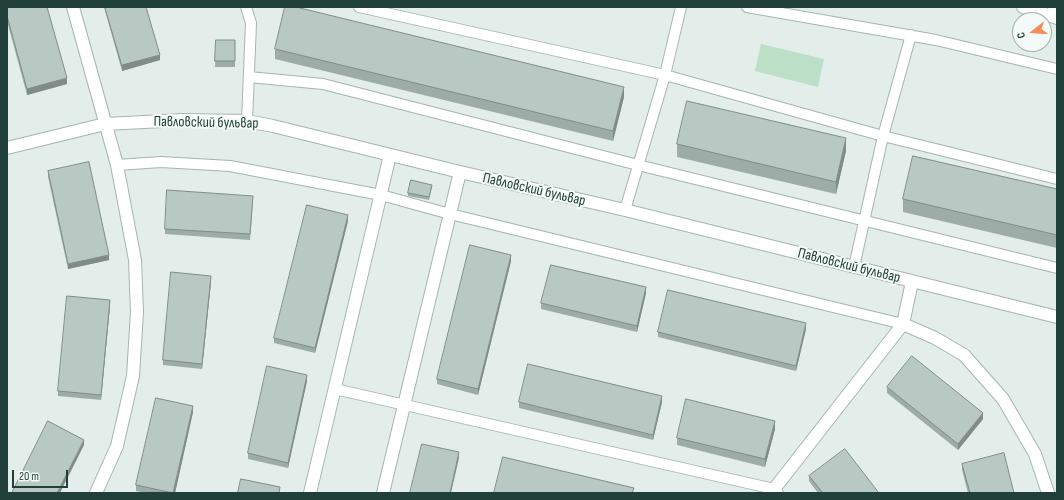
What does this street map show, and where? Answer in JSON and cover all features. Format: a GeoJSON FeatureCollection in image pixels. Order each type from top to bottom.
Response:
{"type":"FeatureCollection","features":[{"type":"Feature","properties":{"kind":"street"},"geometry":{"type":"LineString","coordinates":[[74,7],[117,165],[135,260],[137,320],[133,376],[117,446],[96,493]]}},
{"type":"Feature","properties":{"kind":"street"},"geometry":{"type":"LineString","coordinates":[[1023,7],[1054,14]]}},
{"type":"Feature","properties":{"kind":"street","name":"Павловский бульвар"},"geometry":{"type":"LineString","coordinates":[[7,148],[105,124],[183,120],[247,121],[624,210],[1057,317]]}},
{"type":"Feature","properties":{"kind":"street"},"geometry":{"type":"LineString","coordinates":[[310,493],[390,155]]}},
{"type":"Feature","properties":{"kind":"street"},"geometry":{"type":"LineString","coordinates":[[383,493],[460,172]]}},
{"type":"Feature","properties":{"kind":"street"},"geometry":{"type":"LineString","coordinates":[[774,492],[903,324],[912,282]]}},
{"type":"Feature","properties":{"kind":"street"},"geometry":{"type":"LineString","coordinates":[[903,324],[935,338],[964,355],[1003,399],[1034,454],[1048,493]]}},
{"type":"Feature","properties":{"kind":"lane"},"geometry":{"type":"LineString","coordinates":[[246,7],[250,23],[247,121]]}},
{"type":"Feature","properties":{"kind":"lane"},"geometry":{"type":"LineString","coordinates":[[359,7],[665,75],[883,136],[1057,179]]}},
{"type":"Feature","properties":{"kind":"lane"},"geometry":{"type":"LineString","coordinates":[[624,210],[665,75],[681,7]]}},
{"type":"Feature","properties":{"kind":"lane"},"geometry":{"type":"LineString","coordinates":[[747,7],[911,35],[1057,69]]}},
{"type":"Feature","properties":{"kind":"lane"},"geometry":{"type":"LineString","coordinates":[[854,267],[883,136],[911,35]]}},
{"type":"Feature","properties":{"kind":"lane"},"geometry":{"type":"LineString","coordinates":[[249,77],[324,84],[638,165],[1057,268]]}},
{"type":"Feature","properties":{"kind":"lane"},"geometry":{"type":"LineString","coordinates":[[117,165],[161,162],[230,166],[381,195],[450,214],[903,324]]}},
{"type":"Feature","properties":{"kind":"lane"},"geometry":{"type":"LineString","coordinates":[[335,389],[774,492]]}},
{"type":"Feature","properties":{"kind":"green space"},"geometry":{"type":"Polygon","coordinates":[[[761,44],[824,59],[818,87],[755,71],[761,44]]]}},
{"type":"Feature","properties":{"kind":"building"},"geometry":{"type":"Polygon","coordinates":[[[7,7],[47,7],[67,78],[27,89],[7,16],[7,7]]]}},
{"type":"Feature","properties":{"kind":"building"},"geometry":{"type":"Polygon","coordinates":[[[105,7],[146,7],[160,55],[122,65],[105,7]]]}},
{"type":"Feature","properties":{"kind":"building"},"geometry":{"type":"Polygon","coordinates":[[[285,7],[296,7],[624,87],[613,131],[275,49],[285,7]]]}},
{"type":"Feature","properties":{"kind":"building"},"geometry":{"type":"Polygon","coordinates":[[[216,40],[235,40],[235,61],[215,61],[216,40]]]}},
{"type":"Feature","properties":{"kind":"building"},"geometry":{"type":"Polygon","coordinates":[[[687,101],[846,138],[836,182],[677,144],[687,101]]]}},
{"type":"Feature","properties":{"kind":"building"},"geometry":{"type":"Polygon","coordinates":[[[913,156],[1057,189],[1057,235],[903,199],[913,156]]]}},
{"type":"Feature","properties":{"kind":"building"},"geometry":{"type":"Polygon","coordinates":[[[89,162],[109,255],[68,264],[48,171],[89,162]]]}},
{"type":"Feature","properties":{"kind":"building"},"geometry":{"type":"Polygon","coordinates":[[[411,180],[432,185],[429,197],[408,193],[411,180]]]}},
{"type":"Feature","properties":{"kind":"building"},"geometry":{"type":"Polygon","coordinates":[[[167,190],[253,196],[250,234],[165,229],[167,190]]]}},
{"type":"Feature","properties":{"kind":"building"},"geometry":{"type":"Polygon","coordinates":[[[307,205],[348,215],[315,348],[274,338],[307,205]]]}},
{"type":"Feature","properties":{"kind":"building"},"geometry":{"type":"Polygon","coordinates":[[[470,245],[511,255],[478,389],[437,379],[470,245]]]}},
{"type":"Feature","properties":{"kind":"building"},"geometry":{"type":"Polygon","coordinates":[[[551,265],[646,287],[637,326],[541,303],[551,265]]]}},
{"type":"Feature","properties":{"kind":"building"},"geometry":{"type":"Polygon","coordinates":[[[171,272],[211,276],[202,364],[163,360],[171,272]]]}},
{"type":"Feature","properties":{"kind":"building"},"geometry":{"type":"Polygon","coordinates":[[[668,290],[806,323],[796,366],[658,332],[668,290]]]}},
{"type":"Feature","properties":{"kind":"building"},"geometry":{"type":"Polygon","coordinates":[[[67,296],[110,300],[101,395],[58,391],[67,296]]]}},
{"type":"Feature","properties":{"kind":"building"},"geometry":{"type":"Polygon","coordinates":[[[912,356],[983,413],[958,444],[887,387],[912,356]]]}},
{"type":"Feature","properties":{"kind":"building"},"geometry":{"type":"Polygon","coordinates":[[[528,364],[662,396],[653,435],[519,402],[528,364]]]}},
{"type":"Feature","properties":{"kind":"building"},"geometry":{"type":"Polygon","coordinates":[[[267,366],[307,375],[288,463],[248,453],[267,366]]]}},
{"type":"Feature","properties":{"kind":"building"},"geometry":{"type":"Polygon","coordinates":[[[156,398],[193,406],[173,493],[136,485],[156,398]]]}},
{"type":"Feature","properties":{"kind":"building"},"geometry":{"type":"Polygon","coordinates":[[[686,399],[775,421],[765,459],[677,438],[686,399]]]}},
{"type":"Feature","properties":{"kind":"building"},"geometry":{"type":"Polygon","coordinates":[[[48,421],[84,440],[57,493],[12,493],[48,421]]]}},
{"type":"Feature","properties":{"kind":"building"},"geometry":{"type":"Polygon","coordinates":[[[422,444],[459,452],[450,493],[410,493],[422,444]]]}},
{"type":"Feature","properties":{"kind":"building"},"geometry":{"type":"Polygon","coordinates":[[[845,449],[879,493],[823,493],[809,476],[845,449]]]}},
{"type":"Feature","properties":{"kind":"building"},"geometry":{"type":"Polygon","coordinates":[[[1004,453],[1014,493],[970,493],[962,464],[1004,453]]]}},
{"type":"Feature","properties":{"kind":"building"},"geometry":{"type":"Polygon","coordinates":[[[503,457],[634,488],[632,493],[494,493],[503,457]]]}},
{"type":"Feature","properties":{"kind":"building"},"geometry":{"type":"Polygon","coordinates":[[[241,479],[280,487],[279,493],[238,493],[241,479]]]}}]}
